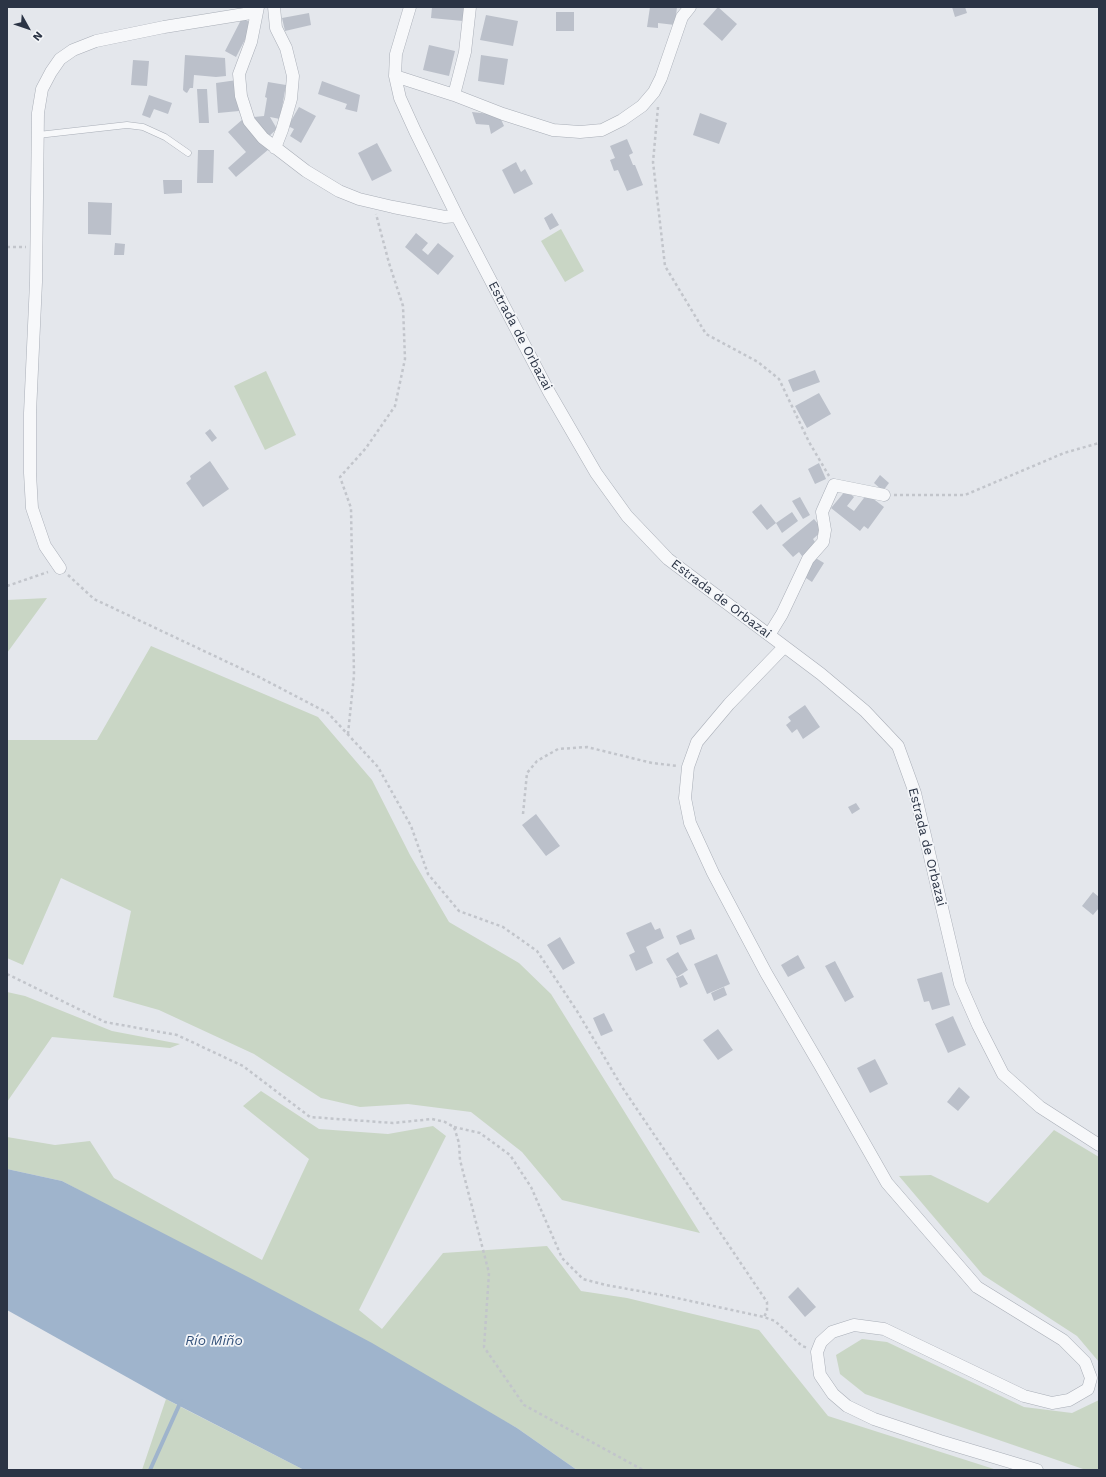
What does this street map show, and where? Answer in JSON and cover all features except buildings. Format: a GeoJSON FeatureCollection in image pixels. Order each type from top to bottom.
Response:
{"type":"FeatureCollection","features":[{"type":"Feature","properties":{"kind":"street"},"geometry":{"type":"LineString","coordinates":[[274,7],[276,28],[286,48],[292,76],[290,99],[282,130],[275,148]]}},
{"type":"Feature","properties":{"kind":"street","name":"Estrada de Orbazai"},"geometry":{"type":"LineString","coordinates":[[410,7],[396,54],[395,76],[400,98],[458,216],[549,392],[596,473],[627,516],[668,559],[821,674],[865,711],[898,746],[915,793],[960,984],[978,1025],[1003,1074],[1040,1107],[1099,1145]]}},
{"type":"Feature","properties":{"kind":"street"},"geometry":{"type":"LineString","coordinates":[[454,95],[465,52],[470,7]]}},
{"type":"Feature","properties":{"kind":"street"},"geometry":{"type":"LineString","coordinates":[[395,76],[553,130],[580,132],[602,130],[622,120],[637,110],[654,92],[661,78],[682,17],[690,7]]}},
{"type":"Feature","properties":{"kind":"street"},"geometry":{"type":"LineString","coordinates":[[60,568],[45,546],[32,508],[30,473],[30,413],[37,246],[38,113],[42,89],[60,59],[73,50],[96,41],[257,10],[251,42],[239,74],[241,96],[249,121],[263,138],[306,171],[339,191],[359,199],[445,217],[458,216]]}},
{"type":"Feature","properties":{"kind":"street"},"geometry":{"type":"LineString","coordinates":[[769,635],[782,614],[808,559],[823,542],[825,530],[822,512],[834,485],[884,495]]}},
{"type":"Feature","properties":{"kind":"street"},"geometry":{"type":"LineString","coordinates":[[784,647],[729,704],[697,742],[688,767],[685,798],[690,823],[713,873],[766,973],[886,1183],[977,1287],[1063,1340],[1085,1362],[1091,1378],[1088,1389],[1069,1400],[1052,1403],[1024,1396],[884,1329],[854,1325],[832,1332],[821,1342],[818,1352],[820,1375],[833,1394],[847,1406],[874,1419],[940,1441],[1037,1470]]}},
{"type":"Feature","properties":{"kind":"lane"},"geometry":{"type":"LineString","coordinates":[[38,135],[127,125],[143,127],[165,137],[188,153]]}},
{"type":"Feature","properties":{"kind":"path"},"geometry":{"type":"LineString","coordinates":[[659,101],[653,162],[665,266],[706,334],[758,362],[779,379],[809,442],[834,485]]}},
{"type":"Feature","properties":{"kind":"path"},"geometry":{"type":"LineString","coordinates":[[348,734],[354,675],[351,508],[340,476],[366,448],[395,406],[405,359],[403,306],[389,263],[373,202]]}},
{"type":"Feature","properties":{"kind":"path"},"geometry":{"type":"LineString","coordinates":[[7,247],[37,246]]}},
{"type":"Feature","properties":{"kind":"path"},"geometry":{"type":"LineString","coordinates":[[884,495],[965,495],[1064,453],[1099,443]]}},
{"type":"Feature","properties":{"kind":"path"},"geometry":{"type":"LineString","coordinates":[[7,586],[60,568],[94,599],[259,677],[328,713],[378,767],[411,826],[428,874],[459,911],[503,927],[537,951],[577,1011],[622,1087],[767,1302],[767,1310],[764,1317]]}},
{"type":"Feature","properties":{"kind":"path"},"geometry":{"type":"LineString","coordinates":[[524,814],[527,773],[537,761],[558,749],[587,747],[652,763],[688,767]]}},
{"type":"Feature","properties":{"kind":"path"},"geometry":{"type":"LineString","coordinates":[[7,974],[105,1022],[177,1035],[243,1066],[310,1117],[393,1123],[432,1119],[445,1122],[454,1127],[480,1133],[510,1155],[531,1187],[562,1258],[582,1279],[764,1317],[775,1321],[802,1346],[818,1352]]}},
{"type":"Feature","properties":{"kind":"path"},"geometry":{"type":"LineString","coordinates":[[454,1127],[459,1143],[460,1160],[489,1273],[484,1347],[524,1405],[643,1470]]}},
{"type":"Feature","properties":{"kind":"green space"},"geometry":{"type":"Polygon","coordinates":[[[561,229],[584,271],[565,282],[541,241],[561,229]]]}},
{"type":"Feature","properties":{"kind":"green space"},"geometry":{"type":"Polygon","coordinates":[[[266,371],[296,435],[265,450],[234,386],[266,371]]]}},
{"type":"Feature","properties":{"kind":"green space"},"geometry":{"type":"Polygon","coordinates":[[[47,598],[7,653],[7,600],[47,598]]]}},
{"type":"Feature","properties":{"kind":"green space"},"geometry":{"type":"Polygon","coordinates":[[[151,646],[318,717],[372,780],[410,855],[449,922],[519,963],[551,994],[700,1233],[562,1200],[522,1152],[471,1112],[408,1104],[360,1107],[321,1098],[254,1054],[159,1010],[113,997],[131,911],[61,878],[23,965],[7,958],[7,740],[97,740],[151,646]]]}},
{"type":"Feature","properties":{"kind":"green space"},"geometry":{"type":"Polygon","coordinates":[[[7,992],[25,996],[112,1031],[180,1044],[170,1048],[52,1037],[7,1102],[7,992]]]}},
{"type":"Feature","properties":{"kind":"green space"},"geometry":{"type":"Polygon","coordinates":[[[261,1091],[319,1129],[388,1134],[433,1126],[446,1136],[359,1310],[382,1329],[443,1253],[547,1246],[581,1291],[627,1298],[759,1330],[828,1416],[997,1470],[577,1470],[517,1428],[62,1181],[7,1169],[7,1137],[55,1145],[90,1141],[114,1178],[262,1260],[309,1159],[243,1106],[261,1091]]]}},
{"type":"Feature","properties":{"kind":"green space"},"geometry":{"type":"Polygon","coordinates":[[[1054,1130],[1099,1157],[1099,1362],[1077,1336],[983,1275],[899,1176],[931,1175],[988,1203],[1054,1130]]]}},
{"type":"Feature","properties":{"kind":"green space"},"geometry":{"type":"Polygon","coordinates":[[[862,1339],[887,1342],[1024,1407],[1072,1413],[1099,1400],[1099,1470],[1086,1470],[865,1394],[840,1374],[836,1355],[862,1339]]]}},
{"type":"Feature","properties":{"kind":"green space"},"geometry":{"type":"Polygon","coordinates":[[[166,1399],[179,1406],[304,1470],[142,1470],[166,1399]]]}},
{"type":"Feature","properties":{"kind":"water","name":"Río Miño"},"geometry":{"type":"Polygon","coordinates":[[[7,1169],[62,1181],[250,1278],[372,1343],[517,1428],[577,1470],[304,1470],[166,1399],[7,1310],[7,1169]]]}},
{"type":"Feature","properties":{"kind":"waterway"},"geometry":{"type":"LineString","coordinates":[[150,1470],[181,1401]]}}]}
